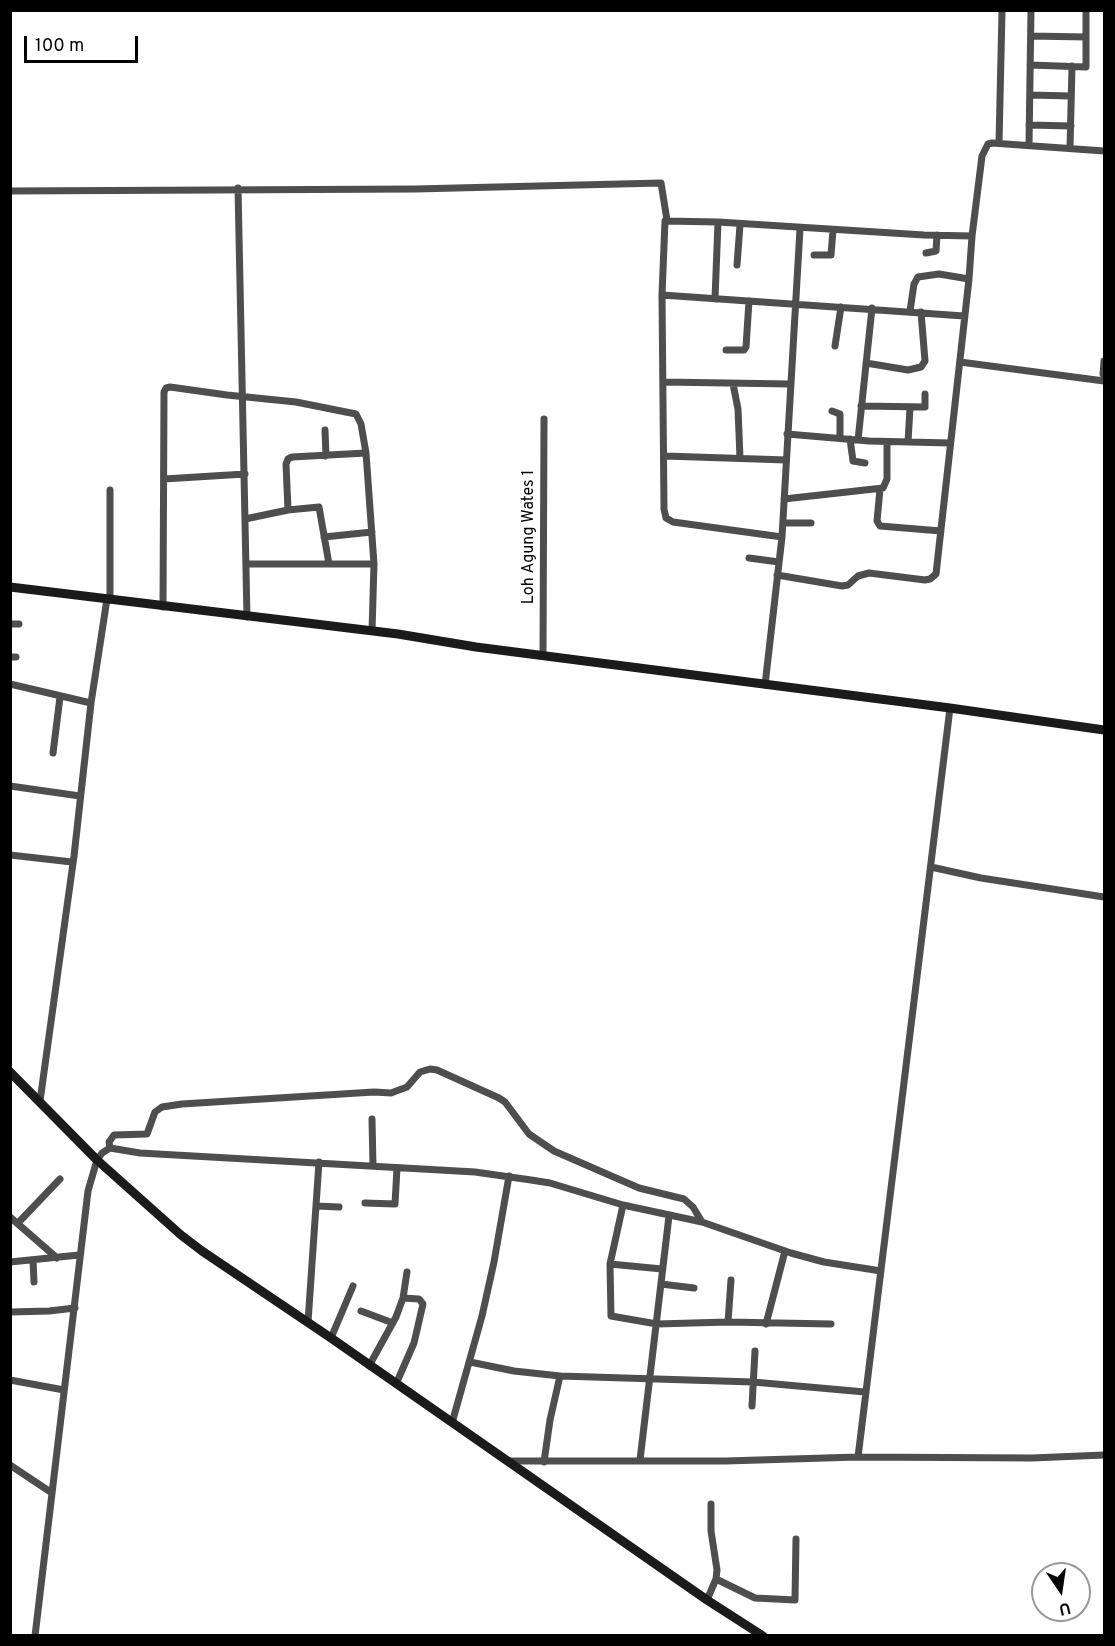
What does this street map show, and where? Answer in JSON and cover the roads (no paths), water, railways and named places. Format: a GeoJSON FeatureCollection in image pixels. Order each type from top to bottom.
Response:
{"type":"FeatureCollection","features":[{"type":"Feature","properties":{"kind":"main road"},"geometry":{"type":"LineString","coordinates":[[10,587],[372,631],[1104,730]]}},
{"type":"Feature","properties":{"kind":"main road"},"geometry":{"type":"LineString","coordinates":[[10,1072],[96,1162],[181,1235],[707,1600],[763,1635]]}},
{"type":"Feature","properties":{"kind":"street"},"geometry":{"type":"LineString","coordinates":[[1029,145],[1031,10]]}},
{"type":"Feature","properties":{"kind":"street"},"geometry":{"type":"LineString","coordinates":[[1030,65],[1086,67],[1086,10]]}},
{"type":"Feature","properties":{"kind":"street"},"geometry":{"type":"LineString","coordinates":[[999,143],[1002,12]]}},
{"type":"Feature","properties":{"kind":"street"},"geometry":{"type":"LineString","coordinates":[[1030,36],[1086,37]]}},
{"type":"Feature","properties":{"kind":"street"},"geometry":{"type":"LineString","coordinates":[[1070,148],[1072,66]]}},
{"type":"Feature","properties":{"kind":"street"},"geometry":{"type":"LineString","coordinates":[[1030,95],[1071,96]]}},
{"type":"Feature","properties":{"kind":"street"},"geometry":{"type":"LineString","coordinates":[[1029,125],[1071,126]]}},
{"type":"Feature","properties":{"kind":"street"},"geometry":{"type":"LineString","coordinates":[[777,575],[842,586],[869,573],[930,579],[938,569],[982,156],[988,144],[999,143],[1104,151]]}},
{"type":"Feature","properties":{"kind":"street"},"geometry":{"type":"LineString","coordinates":[[10,191],[238,188],[416,189],[661,183],[667,220],[664,225],[663,295],[664,509],[666,518],[782,537]]}},
{"type":"Feature","properties":{"kind":"street"},"geometry":{"type":"LineString","coordinates":[[238,188],[247,617]]}},
{"type":"Feature","properties":{"kind":"street"},"geometry":{"type":"LineString","coordinates":[[667,220],[800,229],[972,236]]}},
{"type":"Feature","properties":{"kind":"street"},"geometry":{"type":"LineString","coordinates":[[715,299],[718,222]]}},
{"type":"Feature","properties":{"kind":"street"},"geometry":{"type":"LineString","coordinates":[[737,265],[740,225]]}},
{"type":"Feature","properties":{"kind":"street"},"geometry":{"type":"LineString","coordinates":[[765,685],[782,537],[800,229]]}},
{"type":"Feature","properties":{"kind":"street"},"geometry":{"type":"LineString","coordinates":[[814,255],[830,256],[833,230]]}},
{"type":"Feature","properties":{"kind":"street"},"geometry":{"type":"LineString","coordinates":[[926,253],[936,251],[937,235]]}},
{"type":"Feature","properties":{"kind":"street"},"geometry":{"type":"LineString","coordinates":[[910,311],[914,284],[918,277],[939,274],[969,279]]}},
{"type":"Feature","properties":{"kind":"street"},"geometry":{"type":"LineString","coordinates":[[663,295],[964,316]]}},
{"type":"Feature","properties":{"kind":"street"},"geometry":{"type":"LineString","coordinates":[[726,350],[744,350],[746,347],[749,301]]}},
{"type":"Feature","properties":{"kind":"street"},"geometry":{"type":"LineString","coordinates":[[835,346],[841,307]]}},
{"type":"Feature","properties":{"kind":"street"},"geometry":{"type":"LineString","coordinates":[[865,463],[853,461],[872,308]]}},
{"type":"Feature","properties":{"kind":"street"},"geometry":{"type":"LineString","coordinates":[[866,363],[908,370],[921,368],[925,361],[921,312]]}},
{"type":"Feature","properties":{"kind":"street"},"geometry":{"type":"LineString","coordinates":[[960,362],[1104,378],[1104,361]]}},
{"type":"Feature","properties":{"kind":"street"},"geometry":{"type":"LineString","coordinates":[[663,382],[790,384]]}},
{"type":"Feature","properties":{"kind":"street"},"geometry":{"type":"LineString","coordinates":[[733,384],[738,409],[740,458]]}},
{"type":"Feature","properties":{"kind":"street"},"geometry":{"type":"LineString","coordinates":[[163,607],[164,392],[170,387],[296,402],[356,414],[361,424],[366,453],[372,532],[374,564],[372,631]]}},
{"type":"Feature","properties":{"kind":"street"},"geometry":{"type":"LineString","coordinates":[[861,406],[925,407],[925,394]]}},
{"type":"Feature","properties":{"kind":"street"},"geometry":{"type":"LineString","coordinates":[[908,442],[910,408]]}},
{"type":"Feature","properties":{"kind":"street"},"geometry":{"type":"LineString","coordinates":[[832,411],[840,414],[840,438]]}},
{"type":"Feature","properties":{"kind":"street","name":"Loh Agung Wates 1"},"geometry":{"type":"LineString","coordinates":[[543,655],[544,419]]}},
{"type":"Feature","properties":{"kind":"street"},"geometry":{"type":"LineString","coordinates":[[325,430],[326,456]]}},
{"type":"Feature","properties":{"kind":"street"},"geometry":{"type":"LineString","coordinates":[[788,434],[887,442],[950,443]]}},
{"type":"Feature","properties":{"kind":"street"},"geometry":{"type":"LineString","coordinates":[[784,499],[880,489],[885,486],[887,442]]}},
{"type":"Feature","properties":{"kind":"street"},"geometry":{"type":"LineString","coordinates":[[288,510],[286,462],[292,457],[366,453]]}},
{"type":"Feature","properties":{"kind":"street"},"geometry":{"type":"LineString","coordinates":[[665,456],[786,460]]}},
{"type":"Feature","properties":{"kind":"street"},"geometry":{"type":"LineString","coordinates":[[164,479],[245,474]]}},
{"type":"Feature","properties":{"kind":"street"},"geometry":{"type":"LineString","coordinates":[[40,1101],[91,703],[108,599],[110,489]]}},
{"type":"Feature","properties":{"kind":"street"},"geometry":{"type":"LineString","coordinates":[[880,489],[877,521],[880,526],[941,531]]}},
{"type":"Feature","properties":{"kind":"street"},"geometry":{"type":"LineString","coordinates":[[245,519],[288,510],[319,507],[328,564]]}},
{"type":"Feature","properties":{"kind":"street"},"geometry":{"type":"LineString","coordinates":[[783,523],[811,523]]}},
{"type":"Feature","properties":{"kind":"street"},"geometry":{"type":"LineString","coordinates":[[324,537],[372,532]]}},
{"type":"Feature","properties":{"kind":"street"},"geometry":{"type":"LineString","coordinates":[[749,558],[779,562]]}},
{"type":"Feature","properties":{"kind":"street"},"geometry":{"type":"LineString","coordinates":[[247,564],[374,564]]}},
{"type":"Feature","properties":{"kind":"street"},"geometry":{"type":"LineString","coordinates":[[10,624],[19,624]]}},
{"type":"Feature","properties":{"kind":"street"},"geometry":{"type":"LineString","coordinates":[[10,684],[91,703]]}},
{"type":"Feature","properties":{"kind":"street"},"geometry":{"type":"LineString","coordinates":[[52,753],[60,697]]}},
{"type":"Feature","properties":{"kind":"street"},"geometry":{"type":"LineString","coordinates":[[858,1457],[950,708]]}},
{"type":"Feature","properties":{"kind":"street"},"geometry":{"type":"LineString","coordinates":[[10,786],[80,796]]}},
{"type":"Feature","properties":{"kind":"street"},"geometry":{"type":"LineString","coordinates":[[10,855],[72,862]]}},
{"type":"Feature","properties":{"kind":"street"},"geometry":{"type":"LineString","coordinates":[[931,867],[981,878],[1104,897]]}},
{"type":"Feature","properties":{"kind":"street"},"geometry":{"type":"LineString","coordinates":[[110,1148],[109,1142],[114,1135],[147,1134],[155,1112],[162,1107],[374,1092],[391,1093],[407,1087],[420,1072],[430,1069],[499,1098],[505,1102],[529,1134],[554,1151],[639,1188],[684,1199],[693,1207],[702,1222]]}},
{"type":"Feature","properties":{"kind":"street"},"geometry":{"type":"LineString","coordinates":[[372,1119],[373,1166]]}},
{"type":"Feature","properties":{"kind":"street"},"geometry":{"type":"LineString","coordinates":[[35,1635],[75,1308],[79,1255],[92,1172],[102,1152],[110,1148],[140,1153],[319,1162],[509,1176],[550,1183],[623,1205],[702,1222],[824,1262],[881,1271]]}},
{"type":"Feature","properties":{"kind":"street"},"geometry":{"type":"LineString","coordinates":[[308,1322],[319,1162]]}},
{"type":"Feature","properties":{"kind":"street"},"geometry":{"type":"LineString","coordinates":[[366,1203],[395,1204],[397,1168]]}},
{"type":"Feature","properties":{"kind":"street"},"geometry":{"type":"LineString","coordinates":[[452,1423],[470,1362],[494,1262],[509,1176]]}},
{"type":"Feature","properties":{"kind":"street"},"geometry":{"type":"LineString","coordinates":[[18,1223],[60,1179]]}},
{"type":"Feature","properties":{"kind":"street"},"geometry":{"type":"LineString","coordinates":[[623,1205],[610,1264],[611,1316],[657,1324],[728,1322],[831,1324]]}},
{"type":"Feature","properties":{"kind":"street"},"geometry":{"type":"LineString","coordinates":[[316,1206],[339,1207]]}},
{"type":"Feature","properties":{"kind":"street"},"geometry":{"type":"LineString","coordinates":[[640,1460],[669,1216]]}},
{"type":"Feature","properties":{"kind":"street"},"geometry":{"type":"LineString","coordinates":[[10,1217],[57,1258]]}},
{"type":"Feature","properties":{"kind":"street"},"geometry":{"type":"LineString","coordinates":[[766,1323],[785,1251]]}},
{"type":"Feature","properties":{"kind":"street"},"geometry":{"type":"LineString","coordinates":[[10,1262],[79,1255]]}},
{"type":"Feature","properties":{"kind":"street"},"geometry":{"type":"LineString","coordinates":[[33,1260],[34,1282]]}},
{"type":"Feature","properties":{"kind":"street"},"geometry":{"type":"LineString","coordinates":[[610,1264],[662,1269]]}},
{"type":"Feature","properties":{"kind":"street"},"geometry":{"type":"LineString","coordinates":[[369,1366],[393,1323],[403,1298],[407,1272]]}},
{"type":"Feature","properties":{"kind":"street"},"geometry":{"type":"LineString","coordinates":[[728,1322],[731,1280]]}},
{"type":"Feature","properties":{"kind":"street"},"geometry":{"type":"LineString","coordinates":[[661,1284],[694,1288]]}},
{"type":"Feature","properties":{"kind":"street"},"geometry":{"type":"LineString","coordinates":[[331,1338],[352,1286]]}},
{"type":"Feature","properties":{"kind":"street"},"geometry":{"type":"LineString","coordinates":[[396,1384],[414,1343],[423,1304],[419,1299],[403,1298]]}},
{"type":"Feature","properties":{"kind":"street"},"geometry":{"type":"LineString","coordinates":[[10,1312],[75,1308]]}},
{"type":"Feature","properties":{"kind":"street"},"geometry":{"type":"LineString","coordinates":[[361,1311],[393,1323]]}},
{"type":"Feature","properties":{"kind":"street"},"geometry":{"type":"LineString","coordinates":[[752,1406],[755,1351]]}},
{"type":"Feature","properties":{"kind":"street"},"geometry":{"type":"LineString","coordinates":[[470,1362],[514,1371],[560,1376],[753,1382],[865,1392]]}},
{"type":"Feature","properties":{"kind":"street"},"geometry":{"type":"LineString","coordinates":[[544,1462],[560,1376]]}},
{"type":"Feature","properties":{"kind":"street"},"geometry":{"type":"LineString","coordinates":[[10,1380],[64,1390]]}},
{"type":"Feature","properties":{"kind":"street"},"geometry":{"type":"LineString","coordinates":[[508,1461],[716,1461],[858,1457],[1104,1455]]}},
{"type":"Feature","properties":{"kind":"street"},"geometry":{"type":"LineString","coordinates":[[10,1465],[52,1493]]}},
{"type":"Feature","properties":{"kind":"street"},"geometry":{"type":"LineString","coordinates":[[707,1600],[716,1579],[717,1570],[711,1531],[711,1504]]}},
{"type":"Feature","properties":{"kind":"street"},"geometry":{"type":"LineString","coordinates":[[716,1579],[755,1598],[795,1600],[796,1539]]}}]}
